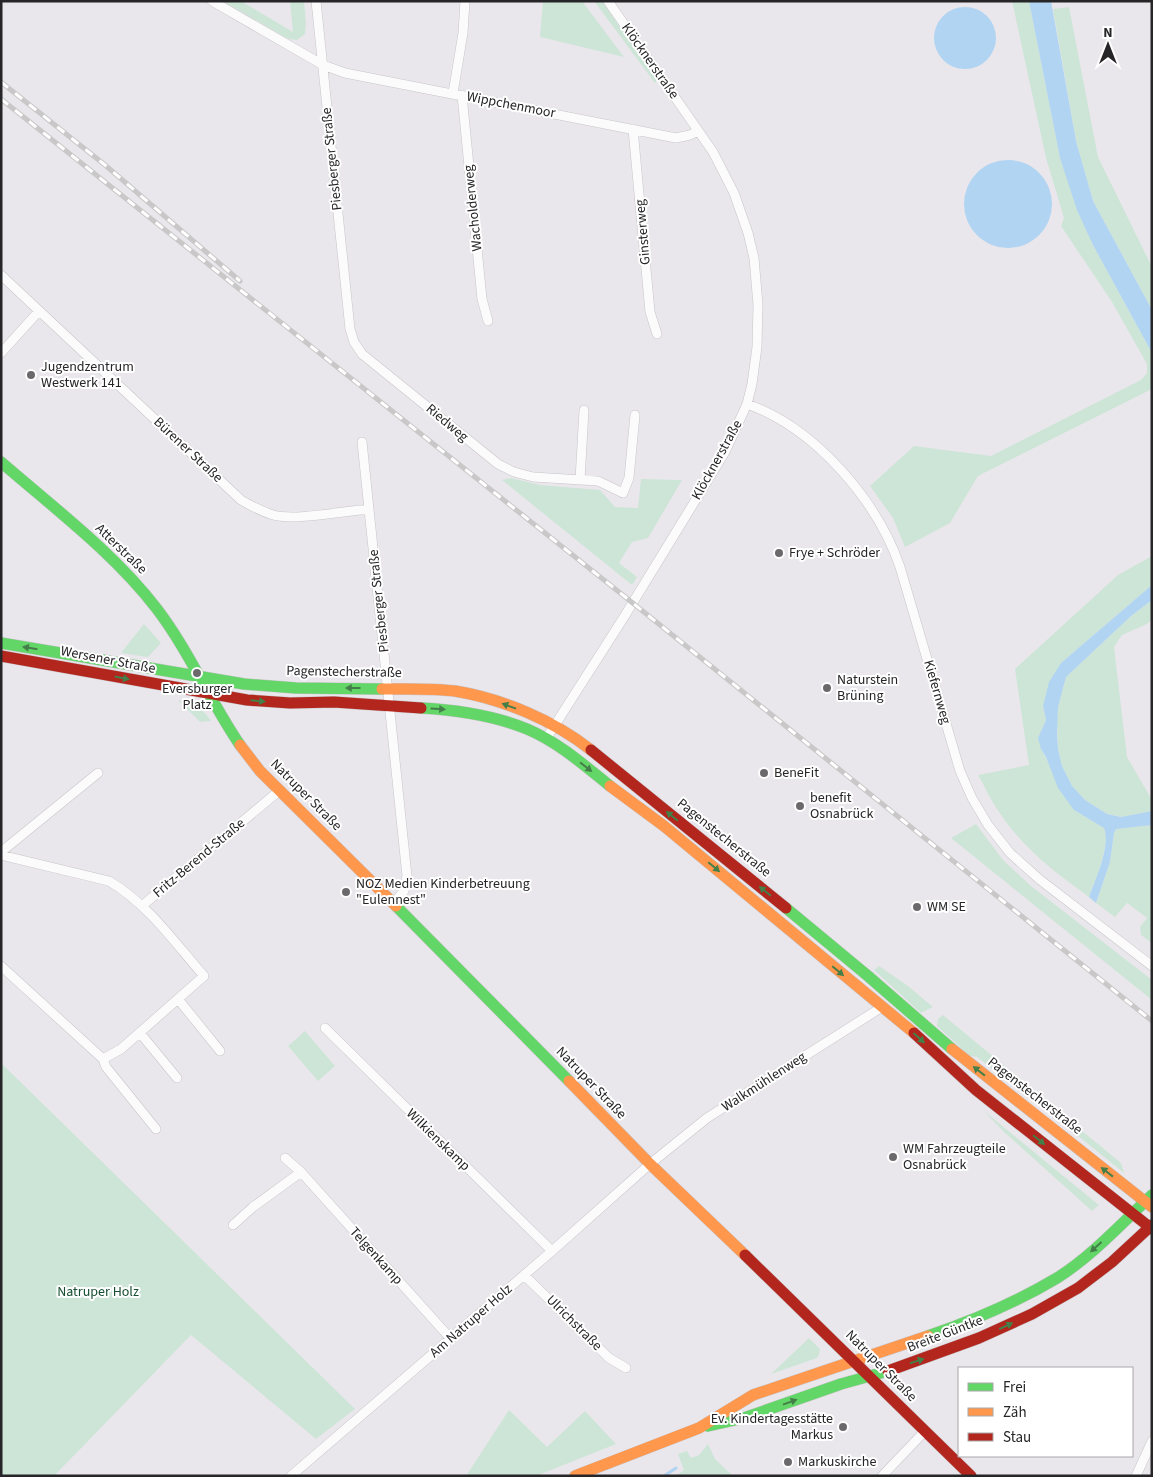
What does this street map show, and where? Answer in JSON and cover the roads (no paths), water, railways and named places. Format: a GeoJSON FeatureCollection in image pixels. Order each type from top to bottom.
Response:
{"type":"FeatureCollection","features":[{"type":"Feature","properties":{"kind":"main road","name":"Atterstraße"},"geometry":{"type":"LineString","coordinates":[[1,462],[99,548],[138,586],[162,615],[199,676]]}},
{"type":"Feature","properties":{"kind":"main road","name":"Wersener Straße"},"geometry":{"type":"LineString","coordinates":[[1,643],[199,676]]}},
{"type":"Feature","properties":{"kind":"main road","name":"Wersener Straße"},"geometry":{"type":"LineString","coordinates":[[1,656],[210,694]]}},
{"type":"Feature","properties":{"kind":"main road","name":"Pagenstecherstraße"},"geometry":{"type":"LineString","coordinates":[[199,676],[244,684],[296,688],[388,688],[453,691],[480,696],[532,714],[554,725],[577,739],[650,797],[868,976],[950,1047],[1150,1201]]}},
{"type":"Feature","properties":{"kind":"main road"},"geometry":{"type":"LineString","coordinates":[[199,676],[210,694]]}},
{"type":"Feature","properties":{"kind":"main road","name":"Pagenstecherstraße"},"geometry":{"type":"LineString","coordinates":[[210,694],[269,702],[334,702],[455,710],[480,714],[527,729],[546,739],[567,752],[664,826],[882,1007],[976,1090],[1132,1215],[1151,1227]]}},
{"type":"Feature","properties":{"kind":"main road","name":"Natruper Straße"},"geometry":{"type":"LineString","coordinates":[[210,694],[242,749],[280,790],[650,1164],[855,1360],[971,1476]]}},
{"type":"Feature","properties":{"kind":"main road"},"geometry":{"type":"LineString","coordinates":[[882,1007],[895,1001]]}},
{"type":"Feature","properties":{"kind":"main road","name":"Breite Güntke"},"geometry":{"type":"LineString","coordinates":[[575,1476],[699,1428],[753,1395],[942,1330],[1021,1298],[1058,1277],[1150,1201]]}},
{"type":"Feature","properties":{"kind":"main road","name":"Breite Güntke"},"geometry":{"type":"LineString","coordinates":[[699,1428],[744,1418],[841,1384],[871,1377],[979,1338],[1032,1314],[1078,1288],[1094,1277],[1151,1227]]}},
{"type":"Feature","properties":{"kind":"street","name":"Wippchenmoor"},"geometry":{"type":"LineString","coordinates":[[212,1],[323,65],[345,73],[676,138],[698,131]]}},
{"type":"Feature","properties":{"kind":"street","name":"Piesberger Straße"},"geometry":{"type":"LineString","coordinates":[[316,1],[349,317]]}},
{"type":"Feature","properties":{"kind":"street","name":"Wacholderweg"},"geometry":{"type":"LineString","coordinates":[[466,1],[458,94],[482,298],[488,321]]}},
{"type":"Feature","properties":{"kind":"street","name":"Klöcknerstraße"},"geometry":{"type":"LineString","coordinates":[[546,739],[624,617],[725,452],[747,404],[757,347],[758,305],[754,258],[748,233],[734,193],[713,152],[608,1]]}},
{"type":"Feature","properties":{"kind":"street","name":"Ginsterweg"},"geometry":{"type":"LineString","coordinates":[[633,129],[650,312],[657,334]]}},
{"type":"Feature","properties":{"kind":"street","name":"Bürener Straße"},"geometry":{"type":"LineString","coordinates":[[1,275],[241,500],[254,508],[274,515],[296,516],[369,509]]}},
{"type":"Feature","properties":{"kind":"street"},"geometry":{"type":"LineString","coordinates":[[1,353],[38,310]]}},
{"type":"Feature","properties":{"kind":"street","name":"Riedweg"},"geometry":{"type":"LineString","coordinates":[[349,317],[354,342],[362,354],[473,446],[498,464],[514,472],[533,477],[598,482],[623,493],[629,478],[635,415]]}},
{"type":"Feature","properties":{"kind":"street","name":"Kiefernweg"},"geometry":{"type":"LineString","coordinates":[[747,404],[776,417],[821,450],[858,491],[887,534],[900,567],[960,771],[972,798],[988,825],[1010,853],[1039,879],[1152,966]]}},
{"type":"Feature","properties":{"kind":"street"},"geometry":{"type":"LineString","coordinates":[[580,480],[584,410]]}},
{"type":"Feature","properties":{"kind":"street","name":"Piesberger Straße"},"geometry":{"type":"LineString","coordinates":[[362,442],[406,876],[404,892],[393,904]]}},
{"type":"Feature","properties":{"kind":"street","name":"Fritz-Berend-Straße"},"geometry":{"type":"LineString","coordinates":[[1,854],[98,773]]}},
{"type":"Feature","properties":{"kind":"street","name":"Fritz-Berend-Straße"},"geometry":{"type":"LineString","coordinates":[[1,854],[109,881],[143,905],[280,790]]}},
{"type":"Feature","properties":{"kind":"street"},"geometry":{"type":"LineString","coordinates":[[103,1059],[121,1049],[204,976],[143,905]]}},
{"type":"Feature","properties":{"kind":"street"},"geometry":{"type":"LineString","coordinates":[[1,966],[103,1059],[106,1067],[156,1129]]}},
{"type":"Feature","properties":{"kind":"street"},"geometry":{"type":"LineString","coordinates":[[178,999],[220,1051]]}},
{"type":"Feature","properties":{"kind":"street","name":"Walkmühlenweg"},"geometry":{"type":"LineString","coordinates":[[650,1164],[707,1118],[882,1007]]}},
{"type":"Feature","properties":{"kind":"street","name":"Wilkienskamp"},"geometry":{"type":"LineString","coordinates":[[325,1028],[552,1252]]}},
{"type":"Feature","properties":{"kind":"street"},"geometry":{"type":"LineString","coordinates":[[140,1032],[177,1078]]}},
{"type":"Feature","properties":{"kind":"street","name":"Telgenkamp"},"geometry":{"type":"LineString","coordinates":[[285,1158],[301,1172],[451,1339]]}},
{"type":"Feature","properties":{"kind":"street","name":"Am Natruper Holz"},"geometry":{"type":"LineString","coordinates":[[291,1476],[552,1252],[650,1164]]}},
{"type":"Feature","properties":{"kind":"street"},"geometry":{"type":"LineString","coordinates":[[233,1225],[253,1207],[301,1172]]}},
{"type":"Feature","properties":{"kind":"street","name":"Ulrichstraße"},"geometry":{"type":"LineString","coordinates":[[524,1275],[609,1358],[626,1368]]}},
{"type":"Feature","properties":{"kind":"street"},"geometry":{"type":"LineString","coordinates":[[882,1476],[925,1431]]}},
{"type":"Feature","properties":{"kind":"street"},"geometry":{"type":"LineString","coordinates":[[1136,1476],[1152,1441]]}},
{"type":"Feature","properties":{"kind":"water"},"geometry":{"type":"Polygon","coordinates":[[[1029,1],[1051,1],[1076,141],[1093,201],[1152,310],[1152,353],[1093,245],[1077,210],[1060,158],[1029,1]]]}},
{"type":"Feature","properties":{"kind":"water"},"geometry":{"type":"Polygon","coordinates":[[[965,7],[977,10],[987,16],[993,26],[996,38],[993,50],[987,60],[977,66],[965,69],[953,66],[943,60],[937,50],[934,38],[937,26],[943,16],[953,10],[965,7]]]}},
{"type":"Feature","properties":{"kind":"water"},"geometry":{"type":"Polygon","coordinates":[[[999,160],[1017,160],[1033,167],[1045,179],[1052,195],[1052,213],[1045,229],[1033,241],[1017,248],[999,248],[983,241],[971,229],[964,213],[964,195],[971,179],[983,167],[999,160]]]}},
{"type":"Feature","properties":{"kind":"water"},"geometry":{"type":"Polygon","coordinates":[[[1152,585],[1152,600],[1131,616],[1066,677],[1058,707],[1058,749],[1062,766],[1072,786],[1085,800],[1107,814],[1121,817],[1152,811],[1152,825],[1116,829],[1110,862],[1096,903],[1089,897],[1104,853],[1106,835],[1104,828],[1074,810],[1058,788],[1038,738],[1046,720],[1043,706],[1049,682],[1061,663],[1152,585]]]}},
{"type":"Feature","properties":{"kind":"waterway"},"geometry":{"type":"LineString","coordinates":[[664,1476],[676,1468]]}},
{"type":"Feature","properties":{"kind":"railway"},"geometry":{"type":"LineString","coordinates":[[1,82],[105,165],[240,281]]}},
{"type":"Feature","properties":{"kind":"railway"},"geometry":{"type":"LineString","coordinates":[[1,99],[624,596],[1152,1021]]}},
{"type":"Feature","properties":{"kind":"place","name":"Jugendzentrum Westwerk 141"},"geometry":{"type":"Point","coordinates":[31,375]}},
{"type":"Feature","properties":{"kind":"place","name":"Frye + Schröder"},"geometry":{"type":"Point","coordinates":[779,553]}},
{"type":"Feature","properties":{"kind":"place","name":"Eversburger Platz"},"geometry":{"type":"Point","coordinates":[197,673]}},
{"type":"Feature","properties":{"kind":"place","name":"Naturstein Brüning"},"geometry":{"type":"Point","coordinates":[827,688]}},
{"type":"Feature","properties":{"kind":"place","name":"BeneFit"},"geometry":{"type":"Point","coordinates":[764,773]}},
{"type":"Feature","properties":{"kind":"place","name":"benefit Osnabrück"},"geometry":{"type":"Point","coordinates":[800,806]}},
{"type":"Feature","properties":{"kind":"place","name":"NOZ Medien Kinderbetreuung \"Eulennest\""},"geometry":{"type":"Point","coordinates":[346,892]}},
{"type":"Feature","properties":{"kind":"place","name":"WM SE"},"geometry":{"type":"Point","coordinates":[917,907]}},
{"type":"Feature","properties":{"kind":"place","name":"WM Fahrzeugteile Osnabrück"},"geometry":{"type":"Point","coordinates":[893,1157]}},
{"type":"Feature","properties":{"kind":"place","name":"Ev. Kindertagesstätte Markus"},"geometry":{"type":"Point","coordinates":[843,1427]}},
{"type":"Feature","properties":{"kind":"place","name":"Markuskirche"},"geometry":{"type":"Point","coordinates":[788,1462]}},
{"type":"Feature","properties":{"kind":"park label","name":"Natruper Holz"},"geometry":{"type":"Point","coordinates":[98,1292]}}]}
